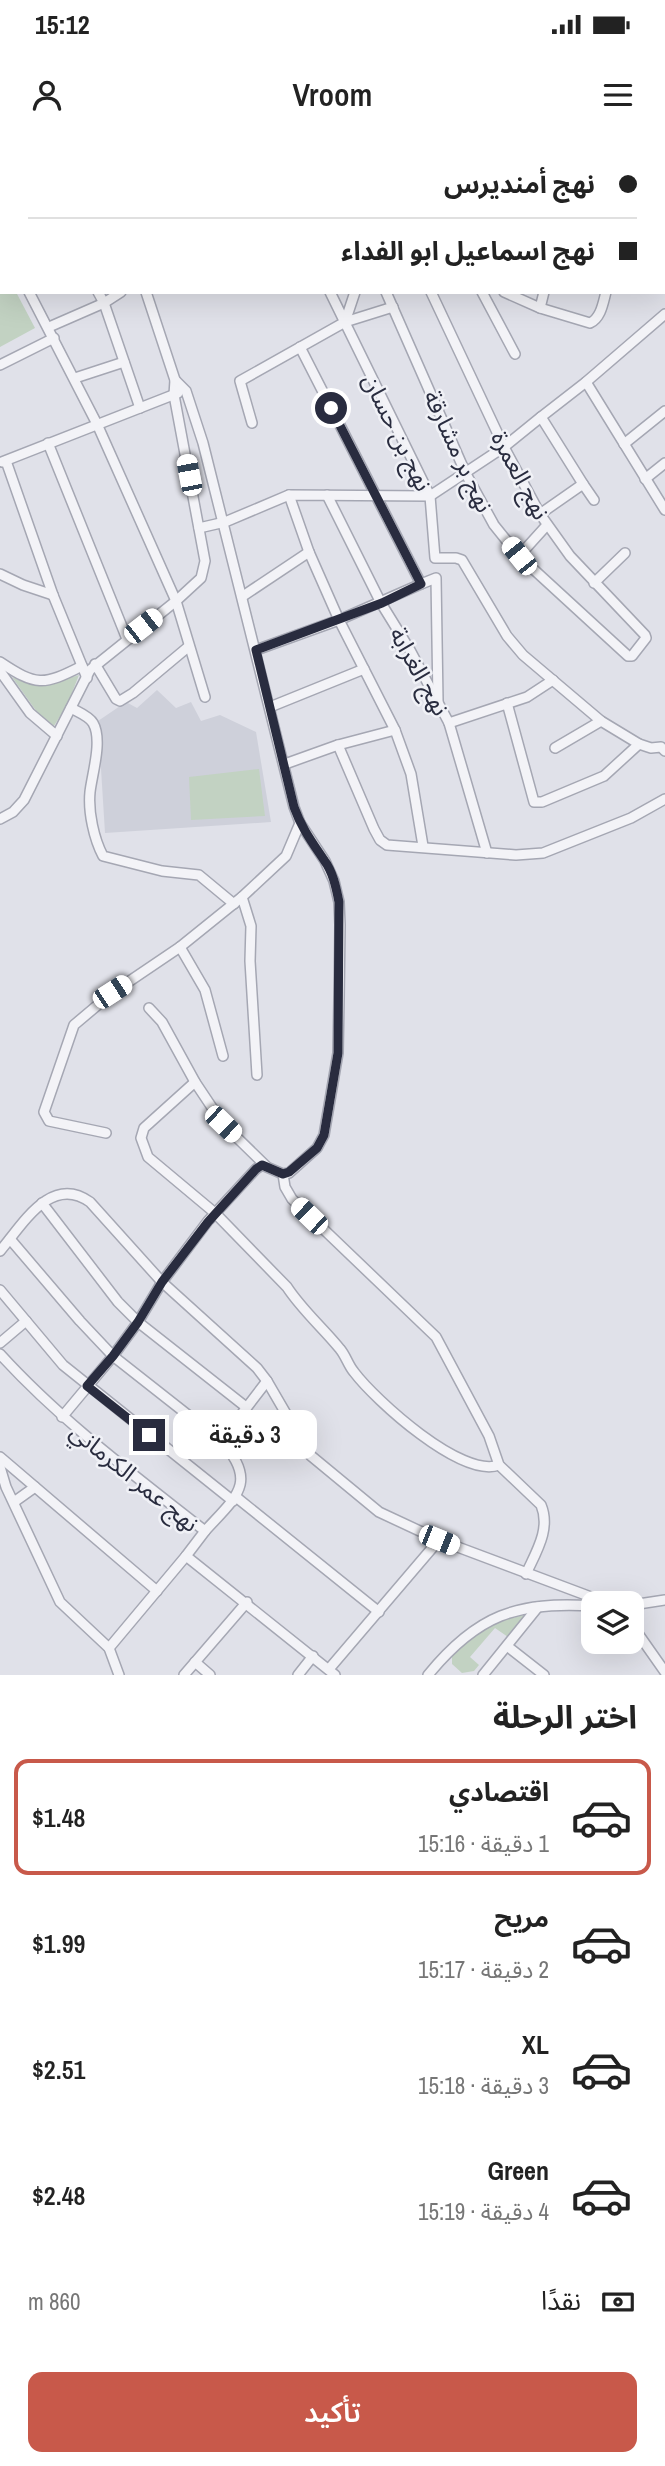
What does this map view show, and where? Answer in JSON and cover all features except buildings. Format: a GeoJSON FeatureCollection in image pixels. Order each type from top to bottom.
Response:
{"type":"FeatureCollection","features":[{"type":"Feature","properties":{"kind":"street"},"geometry":{"type":"LineString","coordinates":[[30,294],[97,424],[176,601],[205,697]]}},
{"type":"Feature","properties":{"kind":"street"},"geometry":{"type":"LineString","coordinates":[[99,294],[139,408]]}},
{"type":"Feature","properties":{"kind":"street"},"geometry":{"type":"LineString","coordinates":[[49,327],[104,303],[118,294]]}},
{"type":"Feature","properties":{"kind":"street"},"geometry":{"type":"LineString","coordinates":[[1,816],[13,812],[24,800],[95,664],[176,601],[201,578],[204,571],[205,561],[174,395],[175,380],[147,294]]}},
{"type":"Feature","properties":{"kind":"street","name":"نهج بن حسان"},"geometry":{"type":"LineString","coordinates":[[331,294],[430,496],[436,578],[438,701]]}},
{"type":"Feature","properties":{"kind":"street"},"geometry":{"type":"LineString","coordinates":[[345,322],[354,294]]}},
{"type":"Feature","properties":{"kind":"street","name":"نهج بر مشارقة"},"geometry":{"type":"LineString","coordinates":[[387,294],[466,474],[494,525],[519,556],[628,656],[632,656],[646,638],[645,635]]}},
{"type":"Feature","properties":{"kind":"street","name":"نهج العمرة"},"geometry":{"type":"LineString","coordinates":[[432,294],[504,447],[540,514],[570,556],[645,635]]}},
{"type":"Feature","properties":{"kind":"street"},"geometry":{"type":"LineString","coordinates":[[483,294],[515,354]]}},
{"type":"Feature","properties":{"kind":"street"},"geometry":{"type":"LineString","coordinates":[[508,294],[540,308],[590,323],[598,316],[606,294]]}},
{"type":"Feature","properties":{"kind":"street"},"geometry":{"type":"LineString","coordinates":[[540,308],[544,294]]}},
{"type":"Feature","properties":{"kind":"street"},"geometry":{"type":"LineString","coordinates":[[252,423],[240,381],[345,322],[393,307]]}},
{"type":"Feature","properties":{"kind":"street"},"geometry":{"type":"LineString","coordinates":[[199,528],[225,522],[289,495],[430,496],[504,447],[586,382],[665,314]]}},
{"type":"Feature","properties":{"kind":"street"},"geometry":{"type":"LineString","coordinates":[[0,365],[54,338]]}},
{"type":"Feature","properties":{"kind":"street"},"geometry":{"type":"LineString","coordinates":[[300,347],[421,584]]}},
{"type":"Feature","properties":{"kind":"street"},"geometry":{"type":"LineString","coordinates":[[75,378],[124,362]]}},
{"type":"Feature","properties":{"kind":"street"},"geometry":{"type":"LineString","coordinates":[[175,380],[186,391],[204,443],[300,823],[325,861],[339,902],[338,1053],[321,1143],[295,1168],[283,1174]]}},
{"type":"Feature","properties":{"kind":"street"},"geometry":{"type":"LineString","coordinates":[[586,382],[665,510]]}},
{"type":"Feature","properties":{"kind":"street"},"geometry":{"type":"LineString","coordinates":[[87,678],[3,462],[186,391]]}},
{"type":"Feature","properties":{"kind":"street"},"geometry":{"type":"LineString","coordinates":[[624,444],[665,411]]}},
{"type":"Feature","properties":{"kind":"street"},"geometry":{"type":"LineString","coordinates":[[541,417],[594,500]]}},
{"type":"Feature","properties":{"kind":"street"},"geometry":{"type":"LineString","coordinates":[[48,443],[127,639]]}},
{"type":"Feature","properties":{"kind":"street"},"geometry":{"type":"LineString","coordinates":[[645,480],[665,463]]}},
{"type":"Feature","properties":{"kind":"street"},"geometry":{"type":"LineString","coordinates":[[540,514],[583,484]]}},
{"type":"Feature","properties":{"kind":"street"},"geometry":{"type":"LineString","coordinates":[[289,495],[309,552],[339,620],[395,730],[414,786],[423,846]]}},
{"type":"Feature","properties":{"kind":"street","name":"نهج الغرابة"},"geometry":{"type":"LineString","coordinates":[[327,495],[382,603],[449,723],[487,853]]}},
{"type":"Feature","properties":{"kind":"street"},"geometry":{"type":"LineString","coordinates":[[519,556],[547,525]]}},
{"type":"Feature","properties":{"kind":"street"},"geometry":{"type":"LineString","coordinates":[[243,596],[309,552]]}},
{"type":"Feature","properties":{"kind":"street"},"geometry":{"type":"LineString","coordinates":[[594,583],[625,553]]}},
{"type":"Feature","properties":{"kind":"street"},"geometry":{"type":"LineString","coordinates":[[435,558],[462,560],[507,636],[523,655],[601,721],[639,744],[651,748],[664,747]]}},
{"type":"Feature","properties":{"kind":"street"},"geometry":{"type":"LineString","coordinates":[[0,574],[53,596]]}},
{"type":"Feature","properties":{"kind":"street"},"geometry":{"type":"LineString","coordinates":[[256,650],[382,603],[436,578]]}},
{"type":"Feature","properties":{"kind":"street"},"geometry":{"type":"LineString","coordinates":[[95,664],[116,699],[120,701],[188,647]]}},
{"type":"Feature","properties":{"kind":"street"},"geometry":{"type":"LineString","coordinates":[[0,662],[16,673],[37,681],[53,679],[82,666]]}},
{"type":"Feature","properties":{"kind":"street"},"geometry":{"type":"LineString","coordinates":[[270,707],[364,669]]}},
{"type":"Feature","properties":{"kind":"street"},"geometry":{"type":"LineString","coordinates":[[0,671],[30,713],[57,736]]}},
{"type":"Feature","properties":{"kind":"street"},"geometry":{"type":"LineString","coordinates":[[449,723],[527,697],[553,680]]}},
{"type":"Feature","properties":{"kind":"street"},"geometry":{"type":"LineString","coordinates":[[507,703],[534,802],[542,802],[604,776],[639,744]]}},
{"type":"Feature","properties":{"kind":"street"},"geometry":{"type":"LineString","coordinates":[[71,708],[93,722],[96,730],[97,753],[90,809],[103,856],[149,868],[199,876],[234,904]]}},
{"type":"Feature","properties":{"kind":"street"},"geometry":{"type":"LineString","coordinates":[[555,748],[601,721]]}},
{"type":"Feature","properties":{"kind":"street"},"geometry":{"type":"LineString","coordinates":[[285,764],[338,745],[395,730]]}},
{"type":"Feature","properties":{"kind":"street"},"geometry":{"type":"LineString","coordinates":[[338,745],[380,841],[387,845],[516,855],[548,852],[631,818],[665,799]]}},
{"type":"Feature","properties":{"kind":"street"},"geometry":{"type":"LineString","coordinates":[[106,1133],[50,1121],[44,1112],[74,1026],[112,992],[180,947],[242,897],[286,856],[300,823]]}},
{"type":"Feature","properties":{"kind":"street"},"geometry":{"type":"LineString","coordinates":[[242,897],[251,926],[250,961],[257,1075]]}},
{"type":"Feature","properties":{"kind":"street"},"geometry":{"type":"LineString","coordinates":[[180,947],[205,990],[223,1056]]}},
{"type":"Feature","properties":{"kind":"street"},"geometry":{"type":"LineString","coordinates":[[149,1008],[162,1022],[195,1082],[223,1124],[266,1166],[283,1174]]}},
{"type":"Feature","properties":{"kind":"street"},"geometry":{"type":"LineString","coordinates":[[195,1082],[144,1128],[141,1138],[148,1157],[215,1213],[287,1287],[340,1348],[353,1371],[370,1391],[406,1423],[450,1454],[480,1466],[491,1468],[499,1465]]}},
{"type":"Feature","properties":{"kind":"street"},"geometry":{"type":"LineString","coordinates":[[62,1417],[113,1356],[162,1282],[215,1213],[256,1169],[262,1165],[266,1166]]}},
{"type":"Feature","properties":{"kind":"street"},"geometry":{"type":"LineString","coordinates":[[283,1174],[285,1187],[292,1199],[436,1337],[489,1436],[499,1465],[541,1505],[544,1513],[541,1539],[526,1574]]}},
{"type":"Feature","properties":{"kind":"street"},"geometry":{"type":"LineString","coordinates":[[0,1251],[42,1203],[56,1194],[69,1192],[80,1195],[90,1202],[162,1282],[257,1368],[310,1455],[379,1512],[439,1540],[581,1594]]}},
{"type":"Feature","properties":{"kind":"street"},"geometry":{"type":"LineString","coordinates":[[42,1203],[118,1302],[138,1322],[246,1407]]}},
{"type":"Feature","properties":{"kind":"street"},"geometry":{"type":"LineString","coordinates":[[10,1238],[113,1356],[221,1441],[239,1464],[241,1485],[234,1499],[205,1531]]}},
{"type":"Feature","properties":{"kind":"street"},"geometry":{"type":"LineString","coordinates":[[0,1290],[64,1366],[87,1386],[379,1612]]}},
{"type":"Feature","properties":{"kind":"street"},"geometry":{"type":"LineString","coordinates":[[0,1343],[26,1321]]}},
{"type":"Feature","properties":{"kind":"street","name":"نهج عمر الكرماني"},"geometry":{"type":"LineString","coordinates":[[0,1354],[62,1417],[205,1531],[186,1556],[332,1672]]}},
{"type":"Feature","properties":{"kind":"street"},"geometry":{"type":"LineString","coordinates":[[221,1441],[267,1381]]}},
{"type":"Feature","properties":{"kind":"street"},"geometry":{"type":"LineString","coordinates":[[0,1457],[158,1591]]}},
{"type":"Feature","properties":{"kind":"street"},"geometry":{"type":"LineString","coordinates":[[0,1467],[5,1487],[60,1602],[109,1648],[119,1675]]}},
{"type":"Feature","properties":{"kind":"street"},"geometry":{"type":"LineString","coordinates":[[14,1502],[35,1487]]}},
{"type":"Feature","properties":{"kind":"street"},"geometry":{"type":"LineString","coordinates":[[332,1672],[439,1540]]}},
{"type":"Feature","properties":{"kind":"street"},"geometry":{"type":"LineString","coordinates":[[109,1648],[186,1556]]}},
{"type":"Feature","properties":{"kind":"street"},"geometry":{"type":"LineString","coordinates":[[644,1603],[665,1600]]}},
{"type":"Feature","properties":{"kind":"street"},"geometry":{"type":"LineString","coordinates":[[184,1675],[247,1602]]}},
{"type":"Feature","properties":{"kind":"street"},"geometry":{"type":"LineString","coordinates":[[428,1675],[464,1637],[482,1623],[507,1612],[538,1607],[581,1606]]}},
{"type":"Feature","properties":{"kind":"street"},"geometry":{"type":"LineString","coordinates":[[483,1675],[538,1607]]}},
{"type":"Feature","properties":{"kind":"street"},"geometry":{"type":"LineString","coordinates":[[644,1642],[665,1672]]}},
{"type":"Feature","properties":{"kind":"street"},"geometry":{"type":"LineString","coordinates":[[507,1646],[543,1675]]}},
{"type":"Feature","properties":{"kind":"street"},"geometry":{"type":"LineString","coordinates":[[298,1675],[313,1656]]}},
{"type":"Feature","properties":{"kind":"street"},"geometry":{"type":"LineString","coordinates":[[195,1662],[210,1675]]}},
{"type":"Feature","properties":{"kind":"shaded area"},"geometry":{"type":"Polygon","coordinates":[[[157,690],[176,708],[191,702],[201,721],[220,715],[256,732],[271,822],[105,833],[98,721],[126,702],[137,708],[157,690]]]}},
{"type":"Feature","properties":{"kind":"green space"},"geometry":{"type":"Polygon","coordinates":[[[0,294],[17,294],[35,328],[0,347],[0,294]]]}},
{"type":"Feature","properties":{"kind":"green space"},"geometry":{"type":"Polygon","coordinates":[[[79,675],[68,703],[54,726],[37,712],[12,677],[30,684],[45,685],[79,675]]]}},
{"type":"Feature","properties":{"kind":"green space"},"geometry":{"type":"Polygon","coordinates":[[[259,769],[265,816],[191,820],[189,777],[259,769]]]}},
{"type":"Feature","properties":{"kind":"green space"},"geometry":{"type":"Polygon","coordinates":[[[527,1614],[508,1637],[495,1628],[470,1657],[479,1665],[474,1671],[462,1673],[452,1664],[452,1655],[478,1632],[527,1614]]]}},
{"type":"Feature","properties":{"kind":"route"},"geometry":{"type":"LineString","coordinates":[[149,1435],[87,1386],[113,1356],[162,1282],[215,1213],[256,1169],[262,1165],[283,1174],[289,1172],[317,1148],[324,1135],[338,1053],[339,902],[325,861],[300,823],[294,807],[256,650],[382,603],[421,584],[331,408]]}}]}
